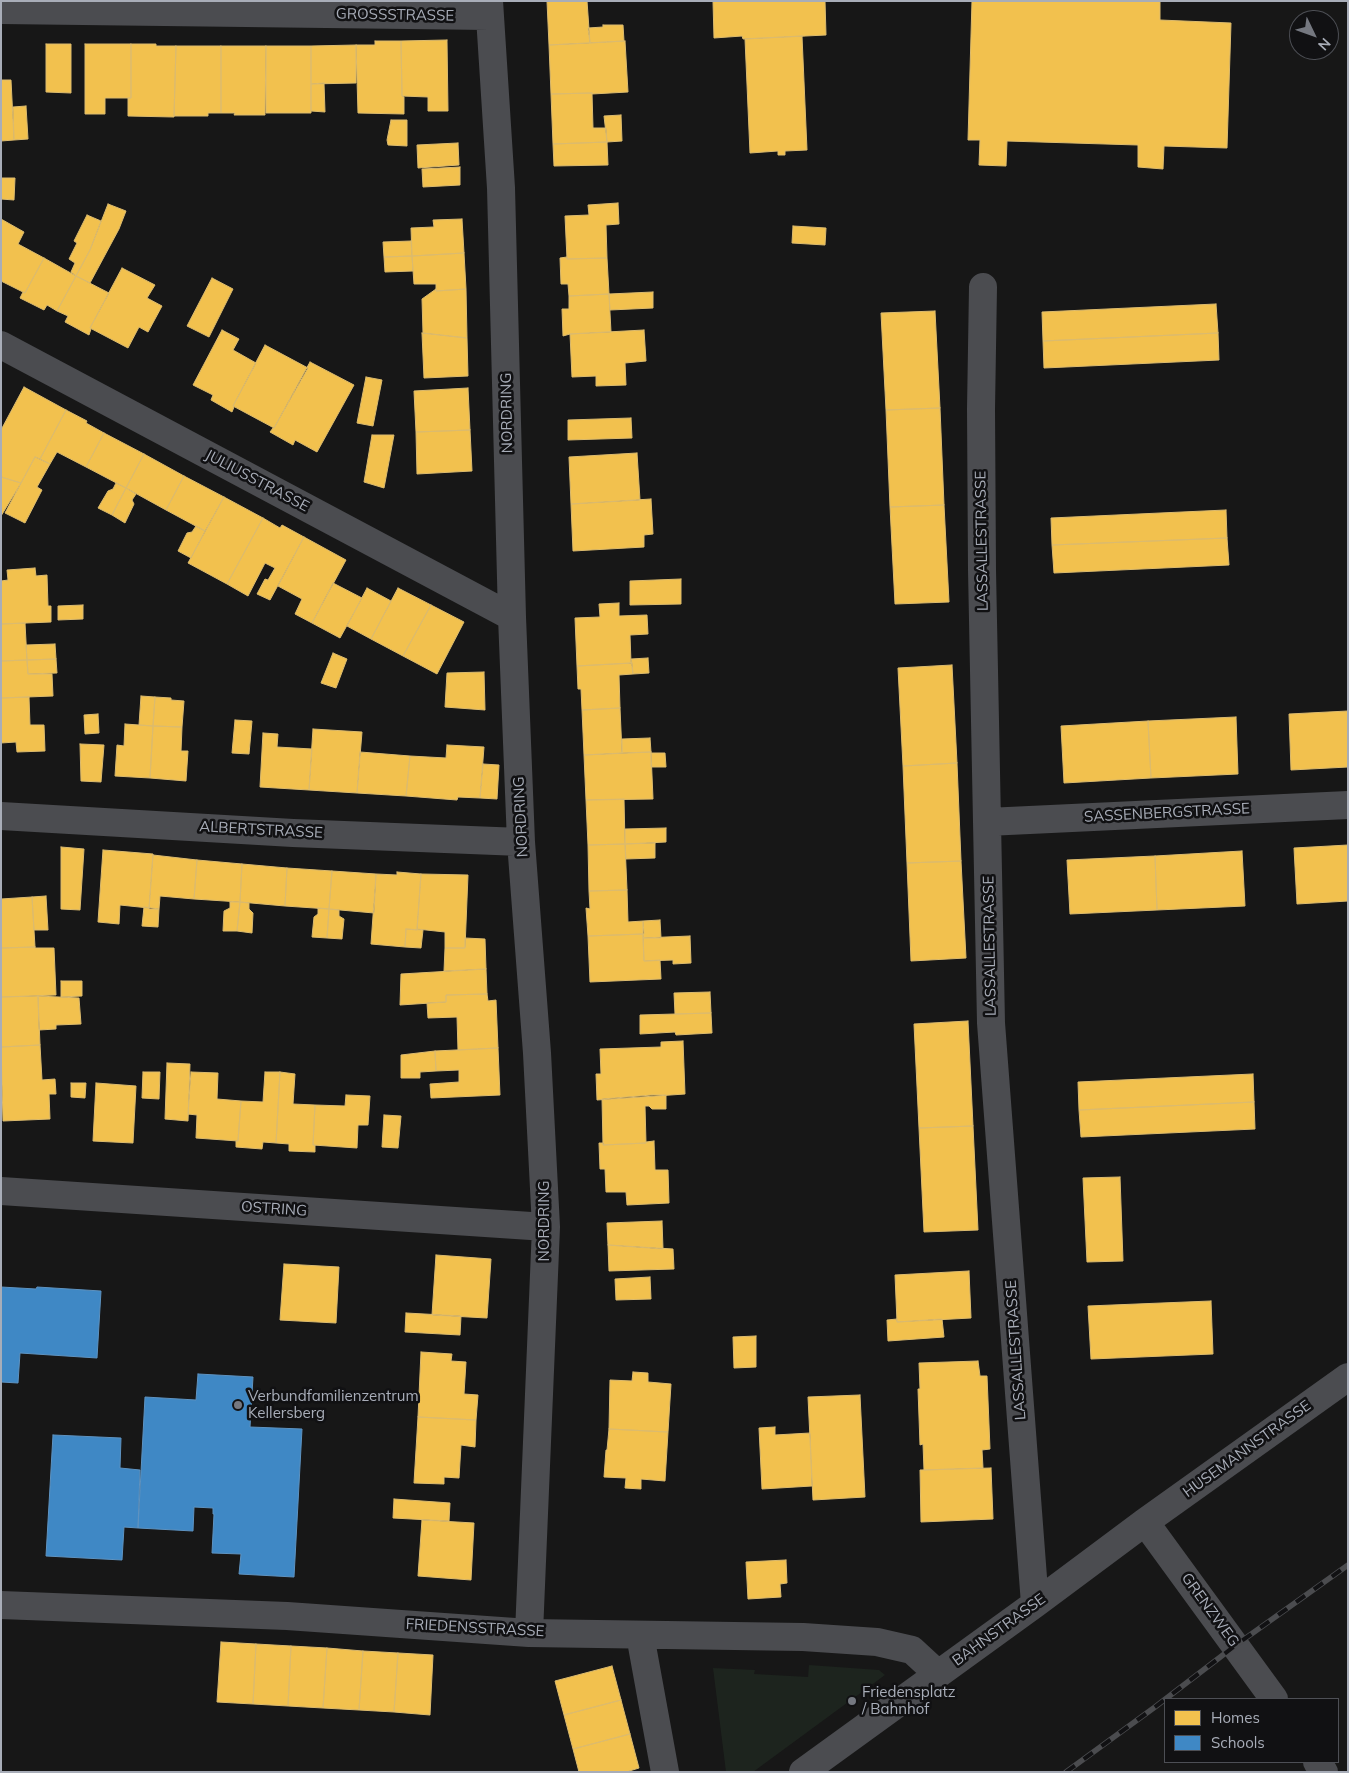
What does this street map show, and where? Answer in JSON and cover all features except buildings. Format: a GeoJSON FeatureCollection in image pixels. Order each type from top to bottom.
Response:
{"type":"FeatureCollection","features":[{"type":"Feature","properties":{"kind":"street","name":"GROSSSTRASSE"},"geometry":{"type":"LineString","coordinates":[[1,10],[489,9]]}},
{"type":"Feature","properties":{"kind":"street","name":"NORDRING"},"geometry":{"type":"LineString","coordinates":[[489,9],[501,188],[512,617],[521,842],[537,1053],[546,1227],[529,1633]]}},
{"type":"Feature","properties":{"kind":"street","name":"LASSALLESTRASSE"},"geometry":{"type":"LineString","coordinates":[[983,287],[981,408],[982,570],[991,1023],[1035,1604]]}},
{"type":"Feature","properties":{"kind":"street","name":"JULIUSSTRASSE"},"geometry":{"type":"LineString","coordinates":[[1,344],[512,617]]}},
{"type":"Feature","properties":{"kind":"street","name":"SASSENBERGSTRASSE"},"geometry":{"type":"LineString","coordinates":[[987,822],[1348,805]]}},
{"type":"Feature","properties":{"kind":"street","name":"ALBERTSTRASSE"},"geometry":{"type":"LineString","coordinates":[[1,816],[293,833],[521,842]]}},
{"type":"Feature","properties":{"kind":"street","name":"OSTRING"},"geometry":{"type":"LineString","coordinates":[[1,1191],[546,1227]]}},
{"type":"Feature","properties":{"kind":"street","name":"HUSEMANNSTRASSE"},"geometry":{"type":"LineString","coordinates":[[1145,1522],[1348,1377]]}},
{"type":"Feature","properties":{"kind":"street","name":"BAHNSTRASSE"},"geometry":{"type":"LineString","coordinates":[[803,1772],[1145,1522]]}},
{"type":"Feature","properties":{"kind":"street","name":"GRENZWEG"},"geometry":{"type":"LineString","coordinates":[[1145,1522],[1273,1698]]}},
{"type":"Feature","properties":{"kind":"street","name":"FRIEDENSSTRASSE"},"geometry":{"type":"LineString","coordinates":[[1,1604],[287,1616],[529,1633],[803,1637],[877,1642],[912,1650],[938,1674]]}},
{"type":"Feature","properties":{"kind":"street"},"geometry":{"type":"LineString","coordinates":[[640,1635],[665,1772]]}},
{"type":"Feature","properties":{"kind":"shaded area"},"geometry":{"type":"Polygon","coordinates":[[[809,1665],[879,1670],[885,1675],[753,1772],[726,1772],[713,1668],[755,1670],[754,1674],[808,1677],[809,1665]]]}},
{"type":"Feature","properties":{"kind":"railway"},"geometry":{"type":"LineString","coordinates":[[1167,1698],[1236,1645],[1348,1565]]}},
{"type":"Feature","properties":{"kind":"railway"},"geometry":{"type":"LineString","coordinates":[[1066,1772],[1164,1700]]}},
{"type":"Feature","properties":{"kind":"place","name":"Verbundfamilienzentrum Kellersberg"},"geometry":{"type":"Point","coordinates":[238,1405]}},
{"type":"Feature","properties":{"kind":"place","name":"Friedensplatz / Bahnhof"},"geometry":{"type":"Point","coordinates":[852,1701]}}]}
